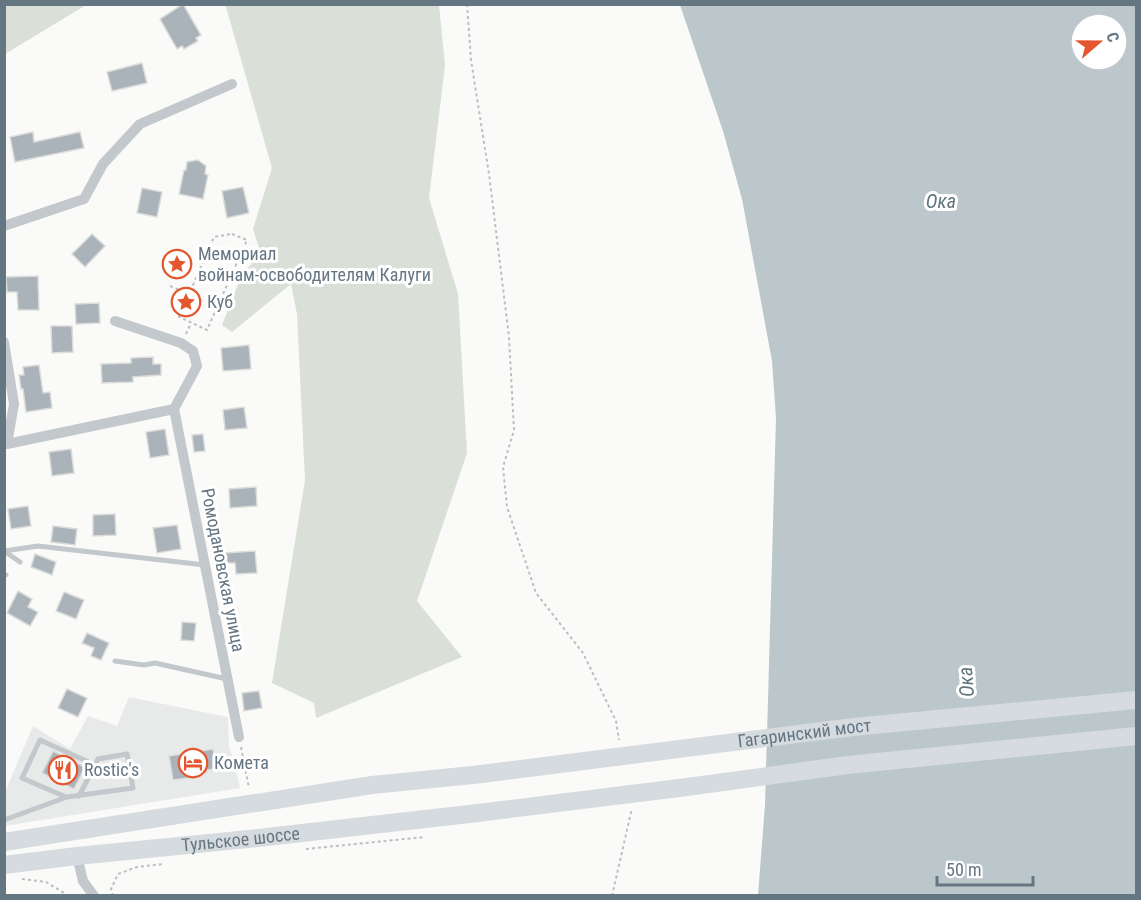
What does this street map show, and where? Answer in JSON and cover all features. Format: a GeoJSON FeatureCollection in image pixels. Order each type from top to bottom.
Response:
{"type":"FeatureCollection","features":[{"type":"Feature","properties":{"kind":"main road","name":"Гагаринский мост"},"geometry":{"type":"LineString","coordinates":[[473,775],[853,728],[1137,700]]}},
{"type":"Feature","properties":{"kind":"main road","name":"Гагаринский мост"},"geometry":{"type":"LineString","coordinates":[[478,813],[848,765],[1137,736]]}},
{"type":"Feature","properties":{"kind":"main road","name":"Тульское шоссе"},"geometry":{"type":"LineString","coordinates":[[4,842],[372,785],[473,775]]}},
{"type":"Feature","properties":{"kind":"main road","name":"Тульское шоссе"},"geometry":{"type":"LineString","coordinates":[[10,872],[77,855],[270,837],[478,813]]}},
{"type":"Feature","properties":{"kind":"street"},"geometry":{"type":"LineString","coordinates":[[4,226],[84,199],[104,164],[140,124],[232,84]]}},
{"type":"Feature","properties":{"kind":"street"},"geometry":{"type":"LineString","coordinates":[[4,342],[14,404],[6,445],[174,409],[197,366],[192,351],[182,343],[115,321]]}},
{"type":"Feature","properties":{"kind":"street","name":"Ромодановская улица"},"geometry":{"type":"LineString","coordinates":[[174,409],[239,737]]}},
{"type":"Feature","properties":{"kind":"street"},"geometry":{"type":"LineString","coordinates":[[77,855],[83,881],[94,896]]}},
{"type":"Feature","properties":{"kind":"lane"},"geometry":{"type":"LineString","coordinates":[[4,551],[38,546],[205,565]]}},
{"type":"Feature","properties":{"kind":"lane"},"geometry":{"type":"LineString","coordinates":[[4,551],[20,562]]}},
{"type":"Feature","properties":{"kind":"lane"},"geometry":{"type":"LineString","coordinates":[[115,661],[144,665],[155,663],[227,679]]}},
{"type":"Feature","properties":{"kind":"lane"},"geometry":{"type":"LineString","coordinates":[[67,797],[22,778],[40,740],[95,765]]}},
{"type":"Feature","properties":{"kind":"lane"},"geometry":{"type":"LineString","coordinates":[[4,820],[67,797],[79,796],[133,788],[127,754],[98,759],[79,796]]}},
{"type":"Feature","properties":{"kind":"path"},"geometry":{"type":"LineString","coordinates":[[467,4],[471,60],[489,174],[508,337],[514,430],[503,466],[507,507],[536,593],[583,652],[616,721],[620,743]]}},
{"type":"Feature","properties":{"kind":"path"},"geometry":{"type":"LineString","coordinates":[[232,234],[247,240],[207,330],[179,317],[189,294],[214,237],[232,234]]}},
{"type":"Feature","properties":{"kind":"path"},"geometry":{"type":"LineString","coordinates":[[170,286],[189,294]]}},
{"type":"Feature","properties":{"kind":"path"},"geometry":{"type":"LineString","coordinates":[[239,737],[249,791]]}},
{"type":"Feature","properties":{"kind":"path"},"geometry":{"type":"LineString","coordinates":[[612,896],[633,810],[630,799]]}},
{"type":"Feature","properties":{"kind":"path"},"geometry":{"type":"LineString","coordinates":[[298,850],[425,837]]}},
{"type":"Feature","properties":{"kind":"path"},"geometry":{"type":"LineString","coordinates":[[113,896],[111,889],[118,874],[137,867],[172,863]]}},
{"type":"Feature","properties":{"kind":"path"},"geometry":{"type":"LineString","coordinates":[[10,872],[46,882],[69,896]]}},
{"type":"Feature","properties":{"kind":"shaded area"},"geometry":{"type":"Polygon","coordinates":[[[5,4],[86,4],[86,5],[5,54],[5,4]]]}},
{"type":"Feature","properties":{"kind":"shaded area"},"geometry":{"type":"Polygon","coordinates":[[[224,5],[439,5],[445,65],[429,198],[458,294],[467,453],[417,601],[462,657],[316,718],[314,703],[272,683],[305,480],[297,314],[291,284],[232,332],[222,325],[242,274],[261,254],[253,229],[272,168],[224,5]]]}},
{"type":"Feature","properties":{"kind":"shaded area"},"geometry":{"type":"Polygon","coordinates":[[[129,697],[228,717],[229,747],[240,788],[5,826],[5,792],[33,726],[70,749],[88,716],[117,726],[129,697]]]}},
{"type":"Feature","properties":{"kind":"water","name":"Ока"},"geometry":{"type":"Polygon","coordinates":[[[680,5],[1136,5],[1136,895],[758,895],[765,805],[776,418],[772,361],[742,199],[723,131],[680,5]]]}},
{"type":"Feature","properties":{"kind":"building"},"geometry":{"type":"Polygon","coordinates":[[[183,4],[201,35],[196,38],[198,41],[184,49],[182,46],[177,49],[160,19],[183,4]]]}},
{"type":"Feature","properties":{"kind":"building"},"geometry":{"type":"Polygon","coordinates":[[[142,63],[147,83],[112,91],[107,72],[142,63]]]}},
{"type":"Feature","properties":{"kind":"building"},"geometry":{"type":"Polygon","coordinates":[[[33,132],[34,142],[80,132],[84,148],[15,162],[10,137],[33,132]]]}},
{"type":"Feature","properties":{"kind":"building"},"geometry":{"type":"Polygon","coordinates":[[[198,160],[206,166],[205,174],[208,175],[203,199],[179,194],[187,162],[198,160]]]}},
{"type":"Feature","properties":{"kind":"building"},"geometry":{"type":"Polygon","coordinates":[[[243,187],[249,213],[227,218],[222,191],[243,187]]]}},
{"type":"Feature","properties":{"kind":"building"},"geometry":{"type":"Polygon","coordinates":[[[142,188],[162,192],[157,217],[137,213],[142,188]]]}},
{"type":"Feature","properties":{"kind":"building"},"geometry":{"type":"Polygon","coordinates":[[[92,234],[105,246],[85,267],[72,254],[92,234]]]}},
{"type":"Feature","properties":{"kind":"building"},"geometry":{"type":"Polygon","coordinates":[[[38,276],[39,310],[18,310],[17,292],[7,292],[6,277],[38,276]]]}},
{"type":"Feature","properties":{"kind":"building"},"geometry":{"type":"Polygon","coordinates":[[[99,303],[100,323],[76,324],[75,304],[99,303]]]}},
{"type":"Feature","properties":{"kind":"building"},"geometry":{"type":"Polygon","coordinates":[[[51,326],[72,326],[73,352],[52,353],[51,326]]]}},
{"type":"Feature","properties":{"kind":"building"},"geometry":{"type":"Polygon","coordinates":[[[249,345],[251,369],[223,371],[221,348],[249,345]]]}},
{"type":"Feature","properties":{"kind":"building"},"geometry":{"type":"Polygon","coordinates":[[[153,357],[153,364],[161,364],[161,375],[133,377],[133,382],[102,383],[101,364],[131,363],[131,358],[153,357]]]}},
{"type":"Feature","properties":{"kind":"building"},"geometry":{"type":"Polygon","coordinates":[[[39,365],[43,393],[50,392],[52,408],[26,412],[19,375],[24,375],[23,367],[39,365]]]}},
{"type":"Feature","properties":{"kind":"building"},"geometry":{"type":"Polygon","coordinates":[[[244,407],[247,428],[225,430],[223,410],[244,407]]]}},
{"type":"Feature","properties":{"kind":"building"},"geometry":{"type":"Polygon","coordinates":[[[165,429],[169,455],[150,458],[146,432],[165,429]]]}},
{"type":"Feature","properties":{"kind":"building"},"geometry":{"type":"Polygon","coordinates":[[[203,434],[205,451],[194,452],[192,435],[203,434]]]}},
{"type":"Feature","properties":{"kind":"building"},"geometry":{"type":"Polygon","coordinates":[[[71,449],[74,473],[52,476],[49,452],[71,449]]]}},
{"type":"Feature","properties":{"kind":"building"},"geometry":{"type":"Polygon","coordinates":[[[256,487],[257,506],[230,508],[229,489],[256,487]]]}},
{"type":"Feature","properties":{"kind":"building"},"geometry":{"type":"Polygon","coordinates":[[[28,506],[31,526],[11,529],[8,509],[28,506]]]}},
{"type":"Feature","properties":{"kind":"building"},"geometry":{"type":"Polygon","coordinates":[[[115,514],[116,535],[93,536],[93,515],[115,514]]]}},
{"type":"Feature","properties":{"kind":"building"},"geometry":{"type":"Polygon","coordinates":[[[177,525],[181,549],[157,553],[153,528],[177,525]]]}},
{"type":"Feature","properties":{"kind":"building"},"geometry":{"type":"Polygon","coordinates":[[[53,526],[77,529],[75,545],[51,542],[53,526]]]}},
{"type":"Feature","properties":{"kind":"building"},"geometry":{"type":"Polygon","coordinates":[[[255,551],[257,573],[236,574],[235,563],[225,563],[224,553],[255,551]]]}},
{"type":"Feature","properties":{"kind":"building"},"geometry":{"type":"Polygon","coordinates":[[[35,554],[56,562],[52,575],[31,567],[35,554]]]}},
{"type":"Feature","properties":{"kind":"building"},"geometry":{"type":"Polygon","coordinates":[[[18,591],[32,599],[28,607],[38,612],[30,626],[7,613],[18,591]]]}},
{"type":"Feature","properties":{"kind":"building"},"geometry":{"type":"Polygon","coordinates":[[[64,592],[84,600],[76,619],[56,611],[64,592]]]}},
{"type":"Feature","properties":{"kind":"building"},"geometry":{"type":"Polygon","coordinates":[[[182,622],[196,623],[194,641],[181,640],[182,622]]]}},
{"type":"Feature","properties":{"kind":"building"},"geometry":{"type":"Polygon","coordinates":[[[87,633],[109,643],[101,660],[91,656],[94,648],[82,643],[87,633]]]}},
{"type":"Feature","properties":{"kind":"building"},"geometry":{"type":"Polygon","coordinates":[[[67,689],[87,698],[78,717],[58,708],[67,689]]]}},
{"type":"Feature","properties":{"kind":"building"},"geometry":{"type":"Polygon","coordinates":[[[259,691],[262,708],[244,711],[242,693],[259,691]]]}},
{"type":"Feature","properties":{"kind":"building"},"geometry":{"type":"Polygon","coordinates":[[[213,749],[216,769],[194,774],[195,777],[173,780],[169,756],[213,749]]]}},
{"type":"Feature","properties":{"kind":"building","name":"Rostic's"},"geometry":{"type":"Polygon","coordinates":[[[53,751],[85,767],[74,789],[42,773],[53,751]]]}},
{"type":"Feature","properties":{"kind":"place","name":"Мемориал войнам-освободителям Калуги"},"geometry":{"type":"Point","coordinates":[177,264]}},
{"type":"Feature","properties":{"kind":"place","name":"Куб"},"geometry":{"type":"Point","coordinates":[186,302]}},
{"type":"Feature","properties":{"kind":"place","name":"Комета"},"geometry":{"type":"Point","coordinates":[193,763]}},
{"type":"Feature","properties":{"kind":"place","name":"Rostic's"},"geometry":{"type":"Point","coordinates":[63,770]}}]}
